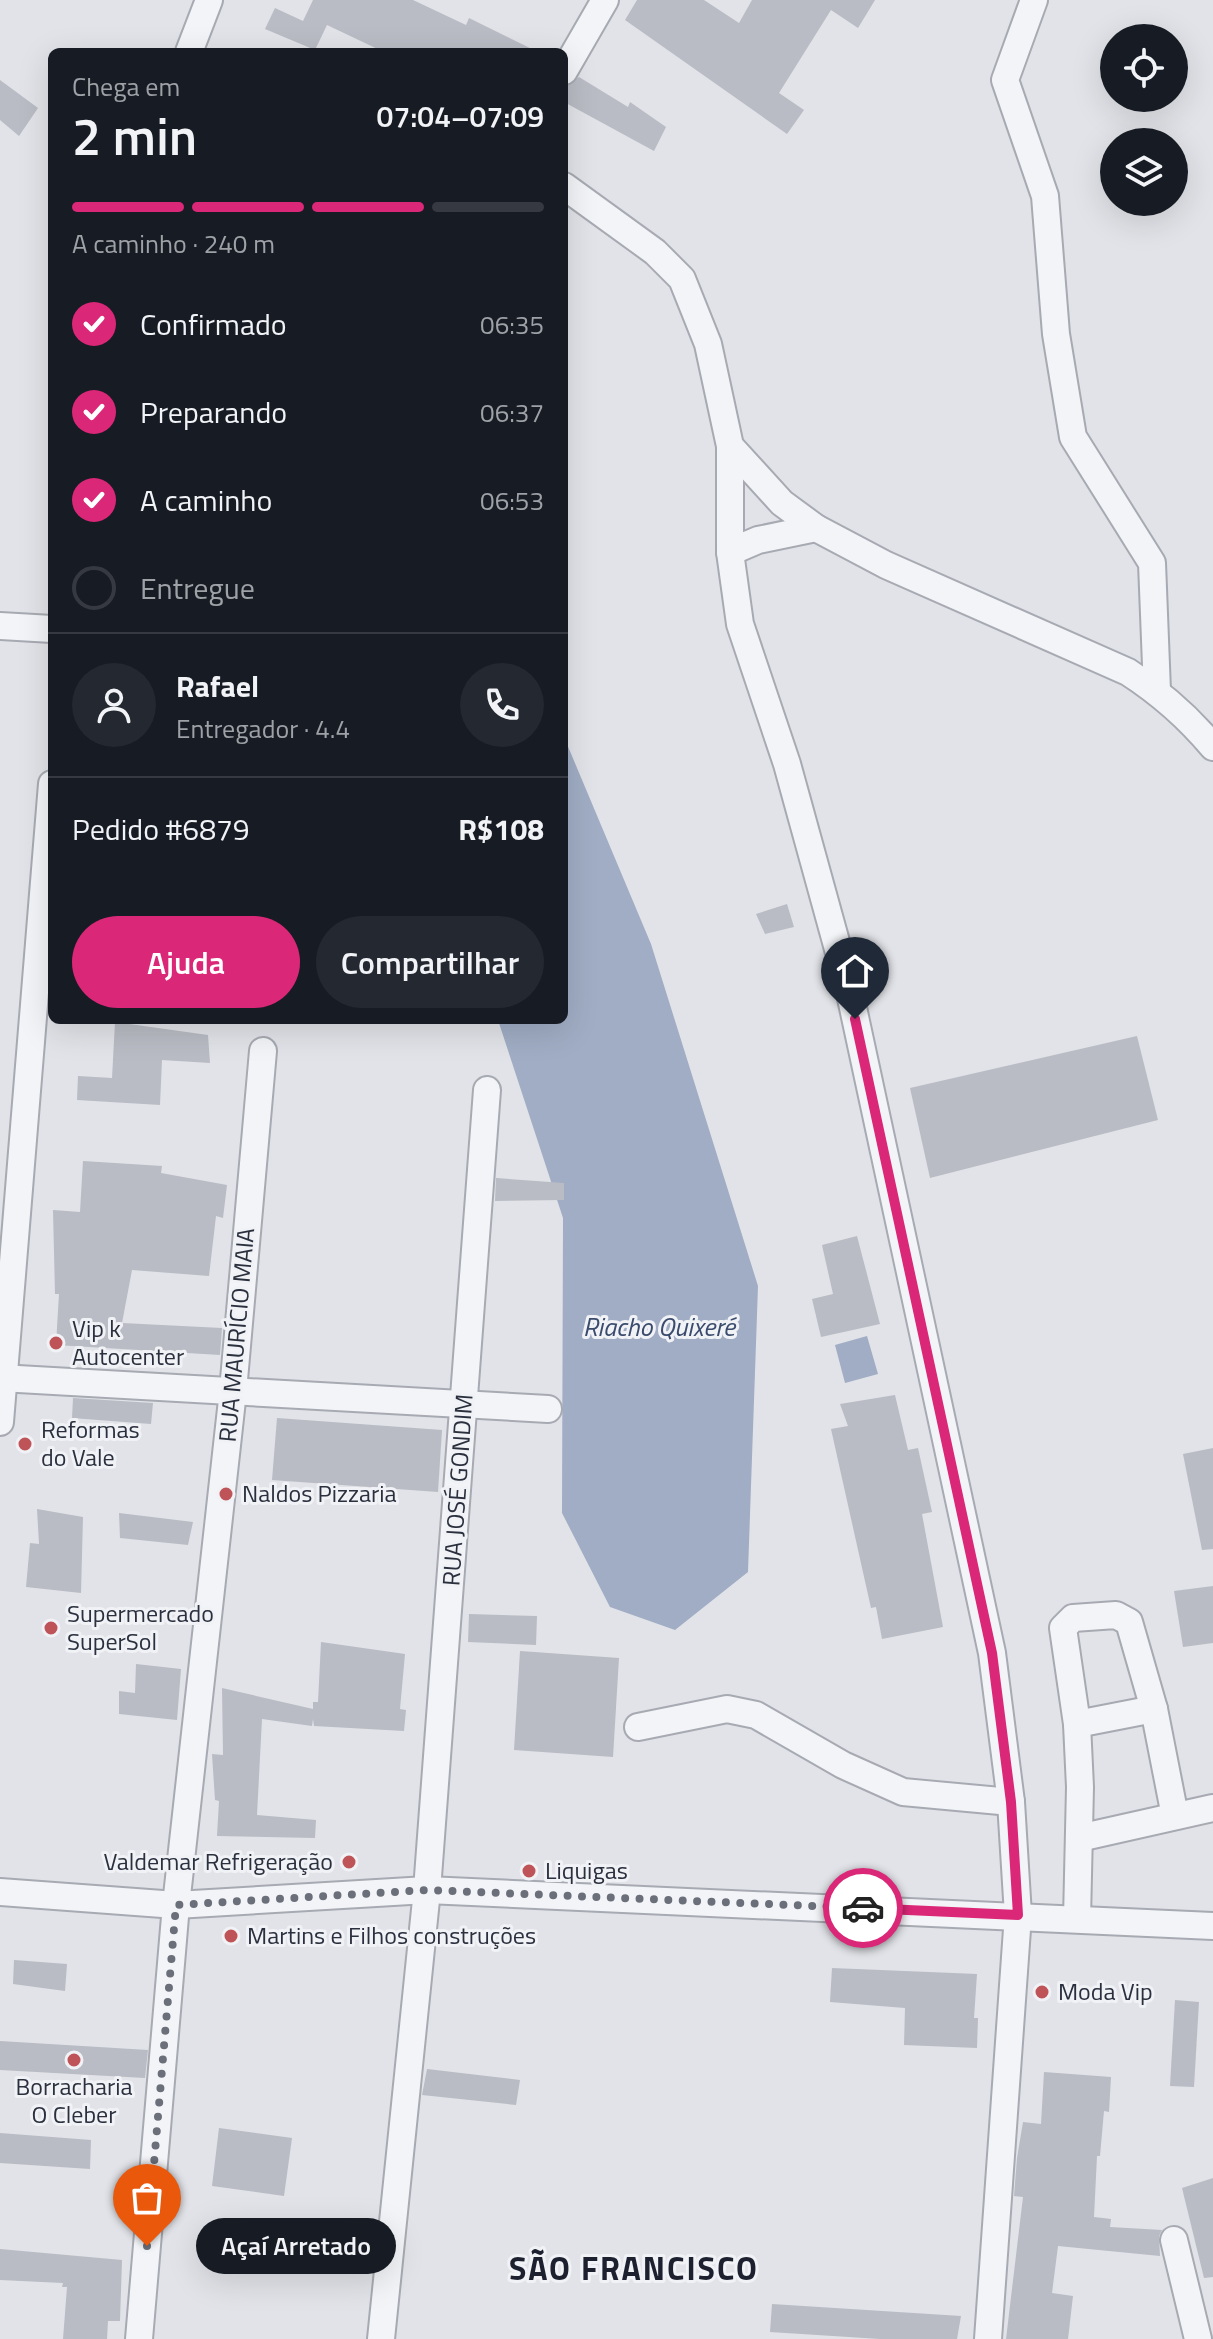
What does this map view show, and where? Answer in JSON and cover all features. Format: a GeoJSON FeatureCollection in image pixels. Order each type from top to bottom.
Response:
{"type":"FeatureCollection","features":[{"type":"Feature","properties":{"kind":"street"},"geometry":{"type":"LineString","coordinates":[[191,48],[209,0]]}},
{"type":"Feature","properties":{"kind":"street"},"geometry":{"type":"LineString","coordinates":[[568,64],[605,0]]}},
{"type":"Feature","properties":{"kind":"street"},"geometry":{"type":"LineString","coordinates":[[1034,0],[1005,80],[1045,196],[1056,334],[1073,437],[1152,563],[1157,691]]}},
{"type":"Feature","properties":{"kind":"street"},"geometry":{"type":"LineString","coordinates":[[568,189],[663,258],[682,279],[708,344],[730,446],[730,552],[740,624],[787,764],[849,989],[992,1653],[1011,1802],[1018,1915],[988,2339]]}},
{"type":"Feature","properties":{"kind":"street"},"geometry":{"type":"LineString","coordinates":[[730,446],[782,503],[816,528],[886,565],[1128,672],[1190,719],[1213,747]]}},
{"type":"Feature","properties":{"kind":"street"},"geometry":{"type":"LineString","coordinates":[[730,552],[758,540],[816,528]]}},
{"type":"Feature","properties":{"kind":"street"},"geometry":{"type":"LineString","coordinates":[[0,626],[48,629]]}},
{"type":"Feature","properties":{"kind":"street"},"geometry":{"type":"LineString","coordinates":[[0,1422],[48,832]]}},
{"type":"Feature","properties":{"kind":"street","name":"RUA MAURÍCIO MAIA"},"geometry":{"type":"LineString","coordinates":[[139,2339],[176,1905],[233,1391],[263,1051]]}},
{"type":"Feature","properties":{"kind":"street","name":"RUA JOSÉ GONDIM"},"geometry":{"type":"LineString","coordinates":[[381,2339],[427,1890],[487,1090]]}},
{"type":"Feature","properties":{"kind":"street"},"geometry":{"type":"LineString","coordinates":[[2,1378],[548,1409]]}},
{"type":"Feature","properties":{"kind":"street"},"geometry":{"type":"LineString","coordinates":[[1077,1919],[1077,1724],[1063,1628],[1073,1618],[1116,1615],[1129,1622],[1154,1709],[1175,1816]]}},
{"type":"Feature","properties":{"kind":"street"},"geometry":{"type":"LineString","coordinates":[[638,1727],[727,1709],[756,1715],[843,1765],[903,1792],[1011,1802]]}},
{"type":"Feature","properties":{"kind":"street"},"geometry":{"type":"LineString","coordinates":[[1077,1724],[1154,1709]]}},
{"type":"Feature","properties":{"kind":"street"},"geometry":{"type":"LineString","coordinates":[[1079,1838],[1213,1808]]}},
{"type":"Feature","properties":{"kind":"street"},"geometry":{"type":"LineString","coordinates":[[0,1892],[176,1905],[427,1890],[1213,1926]]}},
{"type":"Feature","properties":{"kind":"street"},"geometry":{"type":"LineString","coordinates":[[1174,2240],[1198,2339]]}},
{"type":"Feature","properties":{"kind":"water","name":"Riacho Quixeré"},"geometry":{"type":"Polygon","coordinates":[[[568,747],[651,944],[758,1286],[748,1572],[675,1630],[610,1607],[562,1513],[563,1218],[499,1024],[568,1024],[568,747]]]}},
{"type":"Feature","properties":{"kind":"water"},"geometry":{"type":"Polygon","coordinates":[[[867,1336],[878,1374],[845,1383],[835,1345],[867,1336]]]}},
{"type":"Feature","properties":{"kind":"building"},"geometry":{"type":"Polygon","coordinates":[[[313,0],[413,0],[466,25],[469,18],[530,48],[376,48],[327,25],[316,48],[310,48],[265,29],[275,8],[303,21],[313,0]]]}},
{"type":"Feature","properties":{"kind":"building"},"geometry":{"type":"Polygon","coordinates":[[[637,0],[704,0],[739,23],[752,0],[875,0],[858,28],[831,10],[779,93],[804,110],[787,134],[625,20],[637,0]]]}},
{"type":"Feature","properties":{"kind":"building"},"geometry":{"type":"Polygon","coordinates":[[[579,77],[628,107],[630,102],[666,127],[654,151],[568,104],[568,84],[579,77]]]}},
{"type":"Feature","properties":{"kind":"building"},"geometry":{"type":"Polygon","coordinates":[[[0,80],[38,108],[19,136],[0,120],[0,80]]]}},
{"type":"Feature","properties":{"kind":"building"},"geometry":{"type":"Polygon","coordinates":[[[787,904],[794,927],[765,934],[756,914],[787,904]]]}},
{"type":"Feature","properties":{"kind":"building"},"geometry":{"type":"Polygon","coordinates":[[[115,1024],[208,1035],[210,1063],[162,1060],[160,1105],[77,1100],[78,1076],[112,1078],[115,1024]]]}},
{"type":"Feature","properties":{"kind":"building"},"geometry":{"type":"Polygon","coordinates":[[[1137,1036],[1158,1120],[930,1178],[910,1088],[1137,1036]]]}},
{"type":"Feature","properties":{"kind":"building"},"geometry":{"type":"Polygon","coordinates":[[[83,1161],[162,1166],[161,1173],[227,1185],[223,1218],[216,1216],[209,1276],[132,1270],[122,1323],[222,1328],[220,1355],[56,1345],[59,1294],[55,1294],[53,1210],[80,1212],[83,1161]]]}},
{"type":"Feature","properties":{"kind":"building"},"geometry":{"type":"Polygon","coordinates":[[[496,1178],[564,1183],[564,1200],[495,1201],[496,1178]]]}},
{"type":"Feature","properties":{"kind":"building"},"geometry":{"type":"Polygon","coordinates":[[[857,1236],[880,1324],[821,1337],[812,1299],[833,1294],[822,1245],[857,1236]]]}},
{"type":"Feature","properties":{"kind":"building"},"geometry":{"type":"Polygon","coordinates":[[[895,1395],[908,1450],[918,1448],[932,1512],[922,1514],[943,1627],[882,1639],[876,1607],[871,1608],[831,1429],[848,1426],[840,1404],[895,1395]]]}},
{"type":"Feature","properties":{"kind":"building"},"geometry":{"type":"Polygon","coordinates":[[[73,1398],[153,1403],[151,1424],[72,1418],[73,1398]]]}},
{"type":"Feature","properties":{"kind":"building"},"geometry":{"type":"Polygon","coordinates":[[[277,1418],[442,1430],[438,1492],[272,1480],[277,1418]]]}},
{"type":"Feature","properties":{"kind":"building"},"geometry":{"type":"Polygon","coordinates":[[[1213,1448],[1213,1549],[1202,1550],[1183,1454],[1213,1448]]]}},
{"type":"Feature","properties":{"kind":"building"},"geometry":{"type":"Polygon","coordinates":[[[37,1509],[83,1517],[81,1593],[26,1587],[30,1543],[39,1544],[37,1509]]]}},
{"type":"Feature","properties":{"kind":"building"},"geometry":{"type":"Polygon","coordinates":[[[119,1513],[193,1522],[188,1545],[120,1538],[119,1513]]]}},
{"type":"Feature","properties":{"kind":"building"},"geometry":{"type":"Polygon","coordinates":[[[1213,1586],[1213,1643],[1183,1647],[1174,1591],[1213,1586]]]}},
{"type":"Feature","properties":{"kind":"building"},"geometry":{"type":"Polygon","coordinates":[[[469,1614],[537,1616],[536,1645],[468,1642],[469,1614]]]}},
{"type":"Feature","properties":{"kind":"building"},"geometry":{"type":"Polygon","coordinates":[[[321,1642],[405,1654],[400,1709],[406,1710],[404,1731],[314,1726],[313,1719],[312,1726],[262,1719],[257,1815],[316,1820],[315,1838],[217,1836],[219,1801],[215,1800],[212,1754],[223,1755],[222,1688],[313,1709],[313,1702],[318,1702],[321,1642]]]}},
{"type":"Feature","properties":{"kind":"building"},"geometry":{"type":"Polygon","coordinates":[[[520,1651],[619,1658],[613,1757],[514,1750],[520,1651]]]}},
{"type":"Feature","properties":{"kind":"building"},"geometry":{"type":"Polygon","coordinates":[[[136,1664],[181,1669],[177,1720],[119,1714],[119,1691],[135,1693],[136,1664]]]}},
{"type":"Feature","properties":{"kind":"building"},"geometry":{"type":"Polygon","coordinates":[[[14,1960],[67,1964],[65,1991],[13,1984],[14,1960]]]}},
{"type":"Feature","properties":{"kind":"building"},"geometry":{"type":"Polygon","coordinates":[[[832,1968],[977,1974],[974,2018],[978,2018],[977,2048],[904,2045],[905,2008],[830,2002],[832,1968]]]}},
{"type":"Feature","properties":{"kind":"building"},"geometry":{"type":"Polygon","coordinates":[[[1175,2000],[1199,2002],[1194,2087],[1170,2086],[1175,2000]]]}},
{"type":"Feature","properties":{"kind":"building","name":"Borracharia O Cleber"},"geometry":{"type":"Polygon","coordinates":[[[0,2041],[148,2050],[145,2078],[0,2070],[0,2041]]]}},
{"type":"Feature","properties":{"kind":"building"},"geometry":{"type":"Polygon","coordinates":[[[427,2069],[520,2080],[516,2105],[422,2095],[427,2069]]]}},
{"type":"Feature","properties":{"kind":"building"},"geometry":{"type":"Polygon","coordinates":[[[1044,2072],[1111,2077],[1109,2112],[1104,2111],[1100,2156],[1097,2156],[1094,2217],[1111,2219],[1110,2227],[1162,2230],[1159,2236],[1160,2256],[1058,2246],[1052,2293],[1073,2296],[1068,2339],[1006,2339],[1023,2197],[1014,2196],[1017,2158],[1023,2122],[1041,2124],[1044,2072]]]}},
{"type":"Feature","properties":{"kind":"building"},"geometry":{"type":"Polygon","coordinates":[[[219,2128],[292,2138],[284,2196],[212,2186],[219,2128]]]}},
{"type":"Feature","properties":{"kind":"building"},"geometry":{"type":"Polygon","coordinates":[[[0,2133],[91,2140],[90,2169],[0,2163],[0,2133]]]}},
{"type":"Feature","properties":{"kind":"building"},"geometry":{"type":"Polygon","coordinates":[[[1213,2178],[1213,2277],[1204,2278],[1182,2188],[1213,2178]]]}},
{"type":"Feature","properties":{"kind":"building"},"geometry":{"type":"Polygon","coordinates":[[[0,2249],[122,2260],[120,2321],[108,2321],[107,2339],[63,2339],[67,2287],[62,2287],[63,2283],[0,2280],[0,2249]]]}},
{"type":"Feature","properties":{"kind":"building"},"geometry":{"type":"Polygon","coordinates":[[[772,2304],[961,2316],[957,2339],[880,2339],[770,2332],[772,2304]]]}},
{"type":"Feature","properties":{"kind":"way so far"},"geometry":{"type":"LineString","coordinates":[[147,2246],[176,1905],[427,1890],[863,1908]]}},
{"type":"Feature","properties":{"kind":"place","name":"Vip k Autocenter"},"geometry":{"type":"Point","coordinates":[56,1343]}},
{"type":"Feature","properties":{"kind":"place","name":"Reformas do Vale"},"geometry":{"type":"Point","coordinates":[25,1444]}},
{"type":"Feature","properties":{"kind":"place","name":"Naldos Pizzaria"},"geometry":{"type":"Point","coordinates":[226,1494]}},
{"type":"Feature","properties":{"kind":"place","name":"Supermercado SuperSol"},"geometry":{"type":"Point","coordinates":[51,1628]}},
{"type":"Feature","properties":{"kind":"place","name":"Valdemar Refrigeração"},"geometry":{"type":"Point","coordinates":[349,1862]}},
{"type":"Feature","properties":{"kind":"place","name":"Liquigas"},"geometry":{"type":"Point","coordinates":[529,1871]}},
{"type":"Feature","properties":{"kind":"place","name":"Martins e Filhos construções"},"geometry":{"type":"Point","coordinates":[231,1936]}},
{"type":"Feature","properties":{"kind":"place","name":"Moda Vip"},"geometry":{"type":"Point","coordinates":[1042,1992]}},
{"type":"Feature","properties":{"kind":"place","name":"Borracharia O Cleber"},"geometry":{"type":"Point","coordinates":[74,2060]}},
{"type":"Feature","properties":{"kind":"place","name":"Açaí Arretado"},"geometry":{"type":"Point","coordinates":[147,2246]}},
{"type":"Feature","properties":{"kind":"district","name":"SÃO FRANCISCO"},"geometry":{"type":"Point","coordinates":[634,2269]}},
{"type":"Feature","properties":{"kind":"route"},"geometry":{"type":"LineString","coordinates":[[855,1019],[992,1653],[1011,1802],[1018,1915],[863,1908]]}}]}
